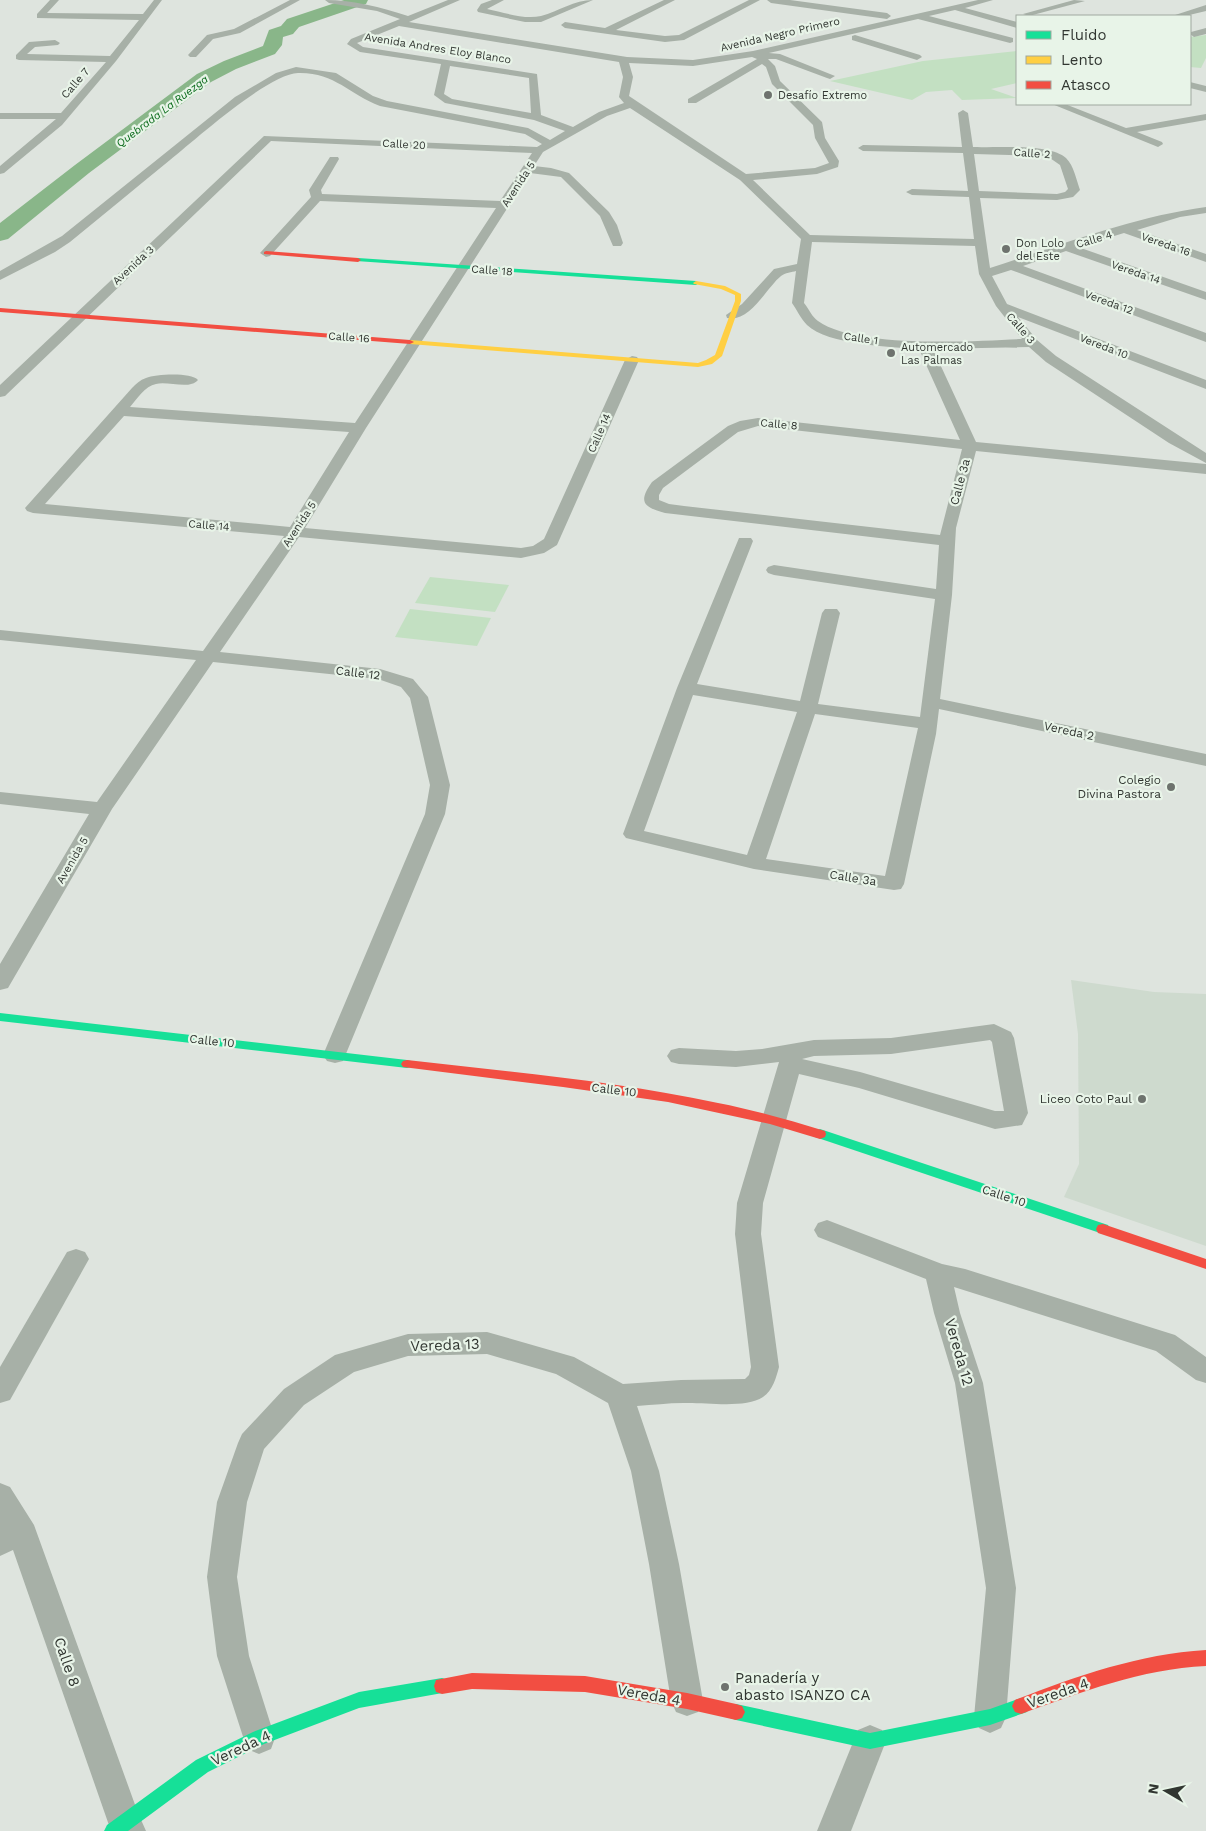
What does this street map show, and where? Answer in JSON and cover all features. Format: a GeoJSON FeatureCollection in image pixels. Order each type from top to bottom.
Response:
{"type":"FeatureCollection","features":[{"type":"Feature","properties":{"kind":"street"},"geometry":{"type":"LineString","coordinates":[[55,0],[40,16],[145,17]]}},
{"type":"Feature","properties":{"kind":"street","name":"Calle 7"},"geometry":{"type":"LineString","coordinates":[[0,171],[58,123],[114,58],[158,0]]}},
{"type":"Feature","properties":{"kind":"street"},"geometry":{"type":"LineString","coordinates":[[194,55],[210,37],[238,31],[296,0]]}},
{"type":"Feature","properties":{"kind":"street"},"geometry":{"type":"LineString","coordinates":[[329,0],[372,8],[407,20]]}},
{"type":"Feature","properties":{"kind":"street","name":"Avenida Andres Eloy Blanco"},"geometry":{"type":"LineString","coordinates":[[456,0],[354,41],[352,44],[360,49],[534,76],[537,118]]}},
{"type":"Feature","properties":{"kind":"street"},"geometry":{"type":"LineString","coordinates":[[500,0],[484,6],[481,10],[525,19],[541,19],[589,0]]}},
{"type":"Feature","properties":{"kind":"street"},"geometry":{"type":"LineString","coordinates":[[606,31],[671,0]]}},
{"type":"Feature","properties":{"kind":"street"},"geometry":{"type":"LineString","coordinates":[[565,25],[665,39],[682,38],[756,0]]}},
{"type":"Feature","properties":{"kind":"street"},"geometry":{"type":"LineString","coordinates":[[771,0],[862,13],[912,16],[1010,40]]}},
{"type":"Feature","properties":{"kind":"street","name":"Avenida Negro Primero"},"geometry":{"type":"LineString","coordinates":[[397,23],[626,60],[694,63],[758,56],[912,16],[988,0]]}},
{"type":"Feature","properties":{"kind":"street"},"geometry":{"type":"LineString","coordinates":[[1200,0],[1206,2]]}},
{"type":"Feature","properties":{"kind":"street"},"geometry":{"type":"LineString","coordinates":[[1058,7],[1042,1],[1025,9],[1058,7],[1081,1]]}},
{"type":"Feature","properties":{"kind":"street"},"geometry":{"type":"LineString","coordinates":[[953,7],[1016,25]]}},
{"type":"Feature","properties":{"kind":"street"},"geometry":{"type":"LineString","coordinates":[[1180,15],[1206,8]]}},
{"type":"Feature","properties":{"kind":"street"},"geometry":{"type":"LineString","coordinates":[[692,101],[758,56],[777,56],[934,20]]}},
{"type":"Feature","properties":{"kind":"street"},"geometry":{"type":"LineString","coordinates":[[1194,34],[1206,31]]}},
{"type":"Feature","properties":{"kind":"street"},"geometry":{"type":"LineString","coordinates":[[855,38],[917,57]]}},
{"type":"Feature","properties":{"kind":"street"},"geometry":{"type":"LineString","coordinates":[[55,42],[32,44],[19,57],[114,58]]}},
{"type":"Feature","properties":{"kind":"street"},"geometry":{"type":"LineString","coordinates":[[744,178],[817,171],[834,165],[834,161],[820,138],[818,124],[775,82],[770,66],[758,56]]}},
{"type":"Feature","properties":{"kind":"street"},"geometry":{"type":"LineString","coordinates":[[777,56],[793,67],[830,76]]}},
{"type":"Feature","properties":{"kind":"street"},"geometry":{"type":"LineString","coordinates":[[626,60],[623,62],[628,77],[624,97],[631,104],[744,178],[807,238],[982,243]]}},
{"type":"Feature","properties":{"kind":"street"},"geometry":{"type":"LineString","coordinates":[[446,62],[438,95],[457,103],[537,118],[572,121]]}},
{"type":"Feature","properties":{"kind":"street"},"geometry":{"type":"LineString","coordinates":[[0,276],[66,239],[239,99],[262,84],[286,72],[307,70],[325,73],[333,75],[369,98],[384,104],[528,131],[544,147]]}},
{"type":"Feature","properties":{"kind":"street"},"geometry":{"type":"LineString","coordinates":[[1191,85],[1206,89]]}},
{"type":"Feature","properties":{"kind":"street","name":"Avenida 5"},"geometry":{"type":"LineString","coordinates":[[0,983],[102,809],[294,533],[359,428],[527,169],[544,147],[572,121],[602,114],[631,104]]}},
{"type":"Feature","properties":{"kind":"street"},"geometry":{"type":"LineString","coordinates":[[1060,105],[1158,144]]}},
{"type":"Feature","properties":{"kind":"street","name":"Calle 3"},"geometry":{"type":"LineString","coordinates":[[963,113],[982,243],[984,274],[1002,306],[1032,343],[1051,359],[1206,459]]}},
{"type":"Feature","properties":{"kind":"street"},"geometry":{"type":"LineString","coordinates":[[0,116],[63,116]]}},
{"type":"Feature","properties":{"kind":"street"},"geometry":{"type":"LineString","coordinates":[[1125,131],[1206,117]]}},
{"type":"Feature","properties":{"kind":"street"},"geometry":{"type":"LineString","coordinates":[[537,118],[572,121]]}},
{"type":"Feature","properties":{"kind":"street","name":"Calle 20"},"geometry":{"type":"LineString","coordinates":[[268,138],[544,147]]}},
{"type":"Feature","properties":{"kind":"street","name":"Avenida 3"},"geometry":{"type":"LineString","coordinates":[[0,394],[78,317],[268,138]]}},
{"type":"Feature","properties":{"kind":"street","name":"Calle 2"},"geometry":{"type":"LineString","coordinates":[[863,148],[1042,152],[1054,154],[1061,157],[1066,164],[1074,190],[1069,195],[1057,197],[912,192]]}},
{"type":"Feature","properties":{"kind":"street"},"geometry":{"type":"LineString","coordinates":[[317,197],[315,190],[334,159]]}},
{"type":"Feature","properties":{"kind":"street"},"geometry":{"type":"LineString","coordinates":[[527,169],[551,171],[565,175],[605,214],[617,243]]}},
{"type":"Feature","properties":{"kind":"street"},"geometry":{"type":"LineString","coordinates":[[317,197],[504,205]]}},
{"type":"Feature","properties":{"kind":"street"},"geometry":{"type":"LineString","coordinates":[[266,253],[317,197]]}},
{"type":"Feature","properties":{"kind":"street","name":"Calle 4"},"geometry":{"type":"LineString","coordinates":[[984,274],[1065,247],[1179,214],[1206,210]]}},
{"type":"Feature","properties":{"kind":"street"},"geometry":{"type":"LineString","coordinates":[[1179,214],[1206,223]]}},
{"type":"Feature","properties":{"kind":"street","name":"Vereda 16"},"geometry":{"type":"LineString","coordinates":[[1126,230],[1206,258]]}},
{"type":"Feature","properties":{"kind":"street","name":"Calle 1"},"geometry":{"type":"LineString","coordinates":[[807,238],[798,303],[812,322],[828,332],[847,337],[924,344],[1032,343]]}},
{"type":"Feature","properties":{"kind":"street","name":"Vereda 14"},"geometry":{"type":"LineString","coordinates":[[1065,247],[1206,296]]}},
{"type":"Feature","properties":{"kind":"street","name":"Calle 18"},"geometry":{"type":"LineString","coordinates":[[266,253],[718,285],[731,289],[738,294],[738,301],[732,315]]}},
{"type":"Feature","properties":{"kind":"street"},"geometry":{"type":"LineString","coordinates":[[732,315],[747,307],[778,272],[803,266]]}},
{"type":"Feature","properties":{"kind":"street","name":"Vereda 12"},"geometry":{"type":"LineString","coordinates":[[1012,266],[1206,338]]}},
{"type":"Feature","properties":{"kind":"street","name":"Vereda 10"},"geometry":{"type":"LineString","coordinates":[[1002,306],[1206,385]]}},
{"type":"Feature","properties":{"kind":"street","name":"Calle 16"},"geometry":{"type":"LineString","coordinates":[[0,310],[698,364],[709,362],[718,356],[732,315]]}},
{"type":"Feature","properties":{"kind":"street","name":"Calle 3a"},"geometry":{"type":"LineString","coordinates":[[745,541],[686,688],[633,834],[754,863],[894,884],[928,724],[944,595],[948,528],[970,446],[924,344]]}},
{"type":"Feature","properties":{"kind":"street","name":"Calle 14"},"geometry":{"type":"LineString","coordinates":[[120,411],[33,508],[521,553],[538,550],[551,542],[632,360]]}},
{"type":"Feature","properties":{"kind":"street"},"geometry":{"type":"LineString","coordinates":[[120,411],[146,381],[158,378],[191,380]]}},
{"type":"Feature","properties":{"kind":"street"},"geometry":{"type":"LineString","coordinates":[[120,411],[359,428]]}},
{"type":"Feature","properties":{"kind":"street","name":"Calle 8"},"geometry":{"type":"LineString","coordinates":[[946,541],[684,511],[665,508],[651,502],[651,495],[657,485],[733,430],[744,424],[758,422],[970,446],[1206,468]]}},
{"type":"Feature","properties":{"kind":"street"},"geometry":{"type":"LineString","coordinates":[[774,570],[944,595]]}},
{"type":"Feature","properties":{"kind":"street"},"geometry":{"type":"LineString","coordinates":[[754,863],[808,708],[830,613]]}},
{"type":"Feature","properties":{"kind":"street","name":"Calle 12"},"geometry":{"type":"LineString","coordinates":[[0,635],[380,674],[407,684],[419,697],[440,785],[435,814],[335,1055]]}},
{"type":"Feature","properties":{"kind":"street"},"geometry":{"type":"LineString","coordinates":[[686,688],[808,708],[928,724]]}},
{"type":"Feature","properties":{"kind":"street","name":"Vereda 2"},"geometry":{"type":"LineString","coordinates":[[931,702],[1206,760]]}},
{"type":"Feature","properties":{"kind":"street"},"geometry":{"type":"LineString","coordinates":[[0,798],[102,809]]}},
{"type":"Feature","properties":{"kind":"street","name":"Calle 10"},"geometry":{"type":"LineString","coordinates":[[0,1017],[335,1055],[667,1096],[774,1119],[1206,1264]]}},
{"type":"Feature","properties":{"kind":"street"},"geometry":{"type":"LineString","coordinates":[[679,1056],[736,1059],[762,1057],[791,1058],[995,1120],[1014,1119],[1016,1113],[1003,1038],[994,1032],[925,1043],[814,1048],[791,1058]]}},
{"type":"Feature","properties":{"kind":"street"},"geometry":{"type":"LineString","coordinates":[[687,1701],[664,1564],[645,1471],[620,1396],[681,1391],[740,1392],[753,1389],[761,1381],[766,1367],[748,1234],[750,1203],[791,1058]]}},
{"type":"Feature","properties":{"kind":"street"},"geometry":{"type":"LineString","coordinates":[[827,1230],[938,1273],[965,1279],[1165,1343],[1206,1372]]}},
{"type":"Feature","properties":{"kind":"street"},"geometry":{"type":"LineString","coordinates":[[0,1392],[76,1259]]}},
{"type":"Feature","properties":{"kind":"street","name":"Vereda 12"},"geometry":{"type":"LineString","coordinates":[[938,1273],[947,1313],[969,1383],[1001,1588],[990,1717]]}},
{"type":"Feature","properties":{"kind":"street","name":"Vereda 13"},"geometry":{"type":"LineString","coordinates":[[259,1738],[233,1656],[222,1578],[232,1502],[252,1443],[294,1397],[345,1363],[408,1345],[487,1343],[564,1364],[620,1396]]}},
{"type":"Feature","properties":{"kind":"street","name":"Calle 8"},"geometry":{"type":"LineString","coordinates":[[0,1496],[9,1534],[122,1828]]}},
{"type":"Feature","properties":{"kind":"street","name":"Vereda 4"},"geometry":{"type":"LineString","coordinates":[[122,1828],[202,1766],[259,1738],[359,1700],[472,1682],[585,1684],[687,1701],[870,1741],[990,1717],[1112,1674],[1180,1658],[1206,1658]]}},
{"type":"Feature","properties":{"kind":"street"},"geometry":{"type":"LineString","coordinates":[[834,1831],[870,1741]]}},
{"type":"Feature","properties":{"kind":"shaded area","name":"Liceo Coto Paul"},"geometry":{"type":"Polygon","coordinates":[[[1071,980],[1154,992],[1206,994],[1206,1246],[1064,1197],[1079,1164],[1078,1034],[1071,980]]]}},
{"type":"Feature","properties":{"kind":"green space"},"geometry":{"type":"Polygon","coordinates":[[[1206,35],[1206,58],[1201,68],[1191,67],[1191,37],[1206,35]]]}},
{"type":"Feature","properties":{"kind":"green space"},"geometry":{"type":"Polygon","coordinates":[[[1016,51],[1016,83],[991,89],[1016,98],[962,100],[952,90],[926,92],[912,100],[830,81],[923,61],[1016,51]]]}},
{"type":"Feature","properties":{"kind":"green space"},"geometry":{"type":"Polygon","coordinates":[[[430,577],[509,585],[495,612],[415,603],[430,577]]]}},
{"type":"Feature","properties":{"kind":"green space"},"geometry":{"type":"Polygon","coordinates":[[[410,609],[491,618],[477,646],[395,637],[410,609]]]}},
{"type":"Feature","properties":{"kind":"waterway","name":"Quebrada La Ruezga"},"geometry":{"type":"LineString","coordinates":[[0,234],[82,169],[204,78],[230,65],[269,50],[273,45],[275,34],[287,30],[293,23],[360,0]]}},
{"type":"Feature","properties":{"kind":"traffic: fast"},"geometry":{"type":"LineString","coordinates":[[358,260],[696,283]]}},
{"type":"Feature","properties":{"kind":"traffic: fast"},"geometry":{"type":"LineString","coordinates":[[0,1017],[407,1064]]}},
{"type":"Feature","properties":{"kind":"traffic: fast"},"geometry":{"type":"LineString","coordinates":[[820,1134],[1103,1229]]}},
{"type":"Feature","properties":{"kind":"traffic: fast"},"geometry":{"type":"LineString","coordinates":[[113,1831],[202,1766],[259,1738],[359,1700],[442,1686]]}},
{"type":"Feature","properties":{"kind":"traffic: fast"},"geometry":{"type":"LineString","coordinates":[[736,1712],[870,1741],[990,1717],[1021,1706]]}},
{"type":"Feature","properties":{"kind":"traffic: slow"},"geometry":{"type":"LineString","coordinates":[[410,342],[698,365],[709,362],[718,356],[738,301],[738,294],[723,287],[696,283]]}},
{"type":"Feature","properties":{"kind":"traffic: jam"},"geometry":{"type":"LineString","coordinates":[[266,253],[358,260]]}},
{"type":"Feature","properties":{"kind":"traffic: jam"},"geometry":{"type":"LineString","coordinates":[[0,310],[410,342]]}},
{"type":"Feature","properties":{"kind":"traffic: jam"},"geometry":{"type":"LineString","coordinates":[[407,1064],[563,1082],[668,1097],[770,1119],[820,1134]]}},
{"type":"Feature","properties":{"kind":"traffic: jam"},"geometry":{"type":"LineString","coordinates":[[1103,1229],[1206,1264]]}},
{"type":"Feature","properties":{"kind":"traffic: jam"},"geometry":{"type":"LineString","coordinates":[[1021,1706],[1112,1674],[1135,1668],[1182,1659],[1206,1658]]}},
{"type":"Feature","properties":{"kind":"traffic: jam"},"geometry":{"type":"LineString","coordinates":[[442,1686],[472,1681],[585,1684],[687,1701],[736,1712]]}},
{"type":"Feature","properties":{"kind":"place","name":"Desafío Extremo"},"geometry":{"type":"Point","coordinates":[768,95]}},
{"type":"Feature","properties":{"kind":"place","name":"Don Lolo del Este"},"geometry":{"type":"Point","coordinates":[1006,249]}},
{"type":"Feature","properties":{"kind":"place","name":"Automercado Las Palmas"},"geometry":{"type":"Point","coordinates":[891,353]}},
{"type":"Feature","properties":{"kind":"place","name":"Colegio Divina Pastora"},"geometry":{"type":"Point","coordinates":[1171,787]}},
{"type":"Feature","properties":{"kind":"place","name":"Liceo Coto Paul"},"geometry":{"type":"Point","coordinates":[1142,1099]}},
{"type":"Feature","properties":{"kind":"place","name":"Panadería y abasto ISANZO CA"},"geometry":{"type":"Point","coordinates":[725,1687]}}]}
